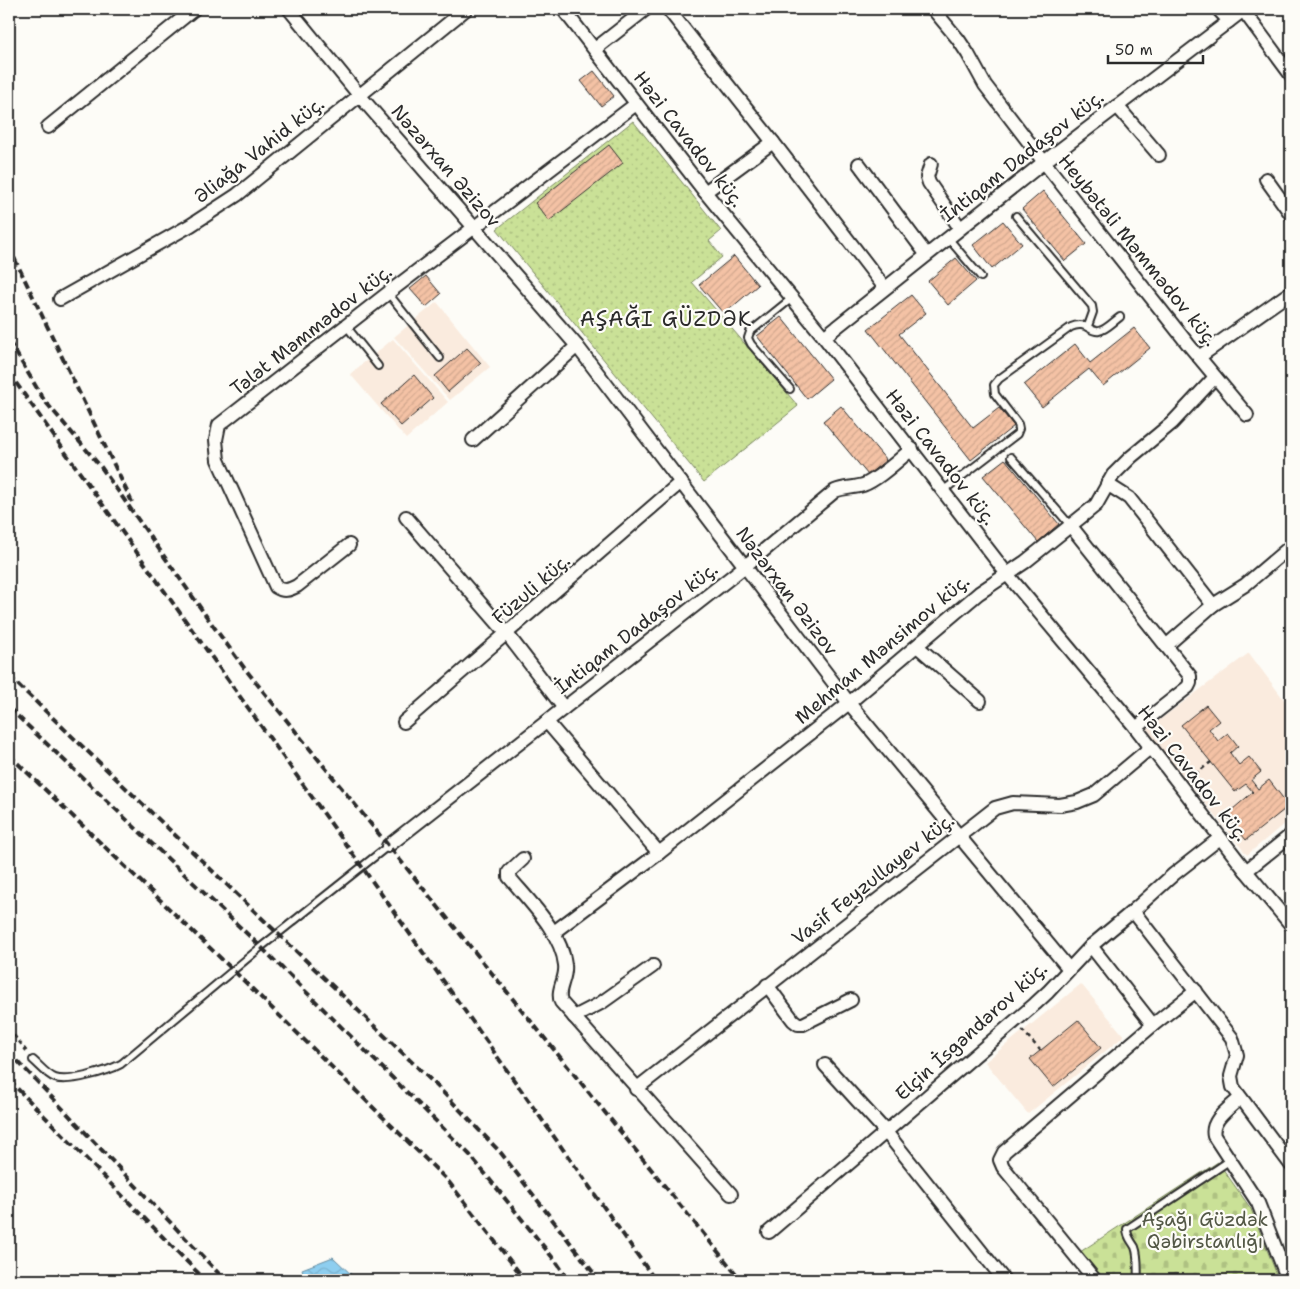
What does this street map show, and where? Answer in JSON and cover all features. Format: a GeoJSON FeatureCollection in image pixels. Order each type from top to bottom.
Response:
{"type":"FeatureCollection","features":[{"type":"Feature","properties":{"kind":"street"},"geometry":{"type":"LineString","coordinates":[[48,127],[194,9]]}},
{"type":"Feature","properties":{"kind":"street","name":"Nəzərxan Əzizov"},"geometry":{"type":"LineString","coordinates":[[289,9],[359,95],[476,227],[577,346],[849,703],[1069,969]]}},
{"type":"Feature","properties":{"kind":"street","name":"Əliağa Vahid küç."},"geometry":{"type":"LineString","coordinates":[[60,298],[191,225],[238,195],[466,9]]}},
{"type":"Feature","properties":{"kind":"street","name":"Həzi Cavadov küç."},"geometry":{"type":"LineString","coordinates":[[563,9],[705,192],[824,337],[1007,574],[1136,728],[1220,838],[1291,925]]}},
{"type":"Feature","properties":{"kind":"street"},"geometry":{"type":"LineString","coordinates":[[595,49],[646,9]]}},
{"type":"Feature","properties":{"kind":"street"},"geometry":{"type":"LineString","coordinates":[[668,9],[885,288]]}},
{"type":"Feature","properties":{"kind":"street","name":"Heybətəli Məmmədov küç."},"geometry":{"type":"LineString","coordinates":[[933,9],[958,39],[985,85],[1044,162],[1199,358],[1247,415]]}},
{"type":"Feature","properties":{"kind":"street"},"geometry":{"type":"LineString","coordinates":[[1218,9],[1229,21]]}},
{"type":"Feature","properties":{"kind":"street"},"geometry":{"type":"LineString","coordinates":[[1244,10],[1291,75]]}},
{"type":"Feature","properties":{"kind":"street","name":"İntiqam Dadaşov küç."},"geometry":{"type":"LineString","coordinates":[[824,337],[1044,162],[1244,10]]}},
{"type":"Feature","properties":{"kind":"street","name":"Tələt Məmmədov küç."},"geometry":{"type":"LineString","coordinates":[[349,545],[297,586],[290,590],[282,590],[276,587],[218,460],[216,440],[219,425],[347,327],[388,293],[636,104]]}},
{"type":"Feature","properties":{"kind":"street"},"geometry":{"type":"LineString","coordinates":[[1117,106],[1159,155]]}},
{"type":"Feature","properties":{"kind":"street"},"geometry":{"type":"LineString","coordinates":[[705,192],[773,142]]}},
{"type":"Feature","properties":{"kind":"street"},"geometry":{"type":"LineString","coordinates":[[859,164],[926,254]]}},
{"type":"Feature","properties":{"kind":"street"},"geometry":{"type":"LineString","coordinates":[[931,164],[927,177],[929,183],[960,228]]}},
{"type":"Feature","properties":{"kind":"street"},"geometry":{"type":"LineString","coordinates":[[1266,178],[1291,214]]}},
{"type":"Feature","properties":{"kind":"street"},"geometry":{"type":"LineString","coordinates":[[1199,358],[1291,292]]}},
{"type":"Feature","properties":{"kind":"street"},"geometry":{"type":"LineString","coordinates":[[473,440],[577,346]]}},
{"type":"Feature","properties":{"kind":"street","name":"Mehman Mənsimov küç."},"geometry":{"type":"LineString","coordinates":[[554,932],[659,853],[849,703],[979,592],[1025,562],[1096,505],[1107,484],[1131,457],[1172,423],[1215,377]]}},
{"type":"Feature","properties":{"kind":"street","name":"İntiqam Dadaşov küç."},"geometry":{"type":"LineString","coordinates":[[388,846],[744,567],[835,491],[846,487],[862,485],[872,480],[912,449]]}},
{"type":"Feature","properties":{"kind":"street","name":"Füzuli küç."},"geometry":{"type":"LineString","coordinates":[[404,722],[681,482]]}},
{"type":"Feature","properties":{"kind":"street"},"geometry":{"type":"LineString","coordinates":[[1107,484],[1129,498],[1213,605]]}},
{"type":"Feature","properties":{"kind":"street"},"geometry":{"type":"LineString","coordinates":[[406,517],[507,634],[564,708]]}},
{"type":"Feature","properties":{"kind":"street"},"geometry":{"type":"LineString","coordinates":[[1070,525],[1190,676],[1188,687],[1136,728]]}},
{"type":"Feature","properties":{"kind":"street"},"geometry":{"type":"LineString","coordinates":[[1166,646],[1213,605],[1245,584],[1291,546]]}},
{"type":"Feature","properties":{"kind":"street"},"geometry":{"type":"LineString","coordinates":[[917,646],[980,701]]}},
{"type":"Feature","properties":{"kind":"street"},"geometry":{"type":"LineString","coordinates":[[547,722],[659,853]]}},
{"type":"Feature","properties":{"kind":"street","name":"Vasif Feyzullayev küç."},"geometry":{"type":"LineString","coordinates":[[636,1089],[996,808],[1013,803],[1060,805],[1077,802],[1094,795],[1151,747]]}},
{"type":"Feature","properties":{"kind":"street"},"geometry":{"type":"LineString","coordinates":[[1246,871],[1291,834]]}},
{"type":"Feature","properties":{"kind":"street","name":"Elçin İsgəndərov küç."},"geometry":{"type":"LineString","coordinates":[[769,1232],[1048,992],[1091,946],[1174,874],[1220,838]]}},
{"type":"Feature","properties":{"kind":"street"},"geometry":{"type":"LineString","coordinates":[[523,859],[509,872],[509,877],[554,932],[565,964],[565,975],[558,996],[561,1002],[636,1089],[731,1194]]}},
{"type":"Feature","properties":{"kind":"street"},"geometry":{"type":"LineString","coordinates":[[1133,911],[1232,1038],[1237,1055],[1231,1076],[1233,1087],[1291,1165]]}},
{"type":"Feature","properties":{"kind":"street"},"geometry":{"type":"LineString","coordinates":[[1091,946],[1153,1025]]}},
{"type":"Feature","properties":{"kind":"street"},"geometry":{"type":"LineString","coordinates":[[574,1017],[601,1003],[653,966]]}},
{"type":"Feature","properties":{"kind":"street"},"geometry":{"type":"LineString","coordinates":[[767,985],[798,1024],[803,1024],[851,1000]]}},
{"type":"Feature","properties":{"kind":"street"},"geometry":{"type":"LineString","coordinates":[[1095,1280],[1003,1167],[1000,1160],[1004,1152],[1153,1025],[1196,991]]}},
{"type":"Feature","properties":{"kind":"street"},"geometry":{"type":"LineString","coordinates":[[825,1065],[886,1132],[1004,1280]]}},
{"type":"Feature","properties":{"kind":"street"},"geometry":{"type":"LineString","coordinates":[[1240,1098],[1217,1121],[1212,1130],[1229,1161],[1258,1203],[1288,1280]]}},
{"type":"Feature","properties":{"kind":"lane"},"geometry":{"type":"LineString","coordinates":[[1016,216],[1092,306],[1093,312],[1088,326]]}},
{"type":"Feature","properties":{"kind":"lane"},"geometry":{"type":"LineString","coordinates":[[948,238],[981,277]]}},
{"type":"Feature","properties":{"kind":"lane"},"geometry":{"type":"LineString","coordinates":[[388,293],[440,358]]}},
{"type":"Feature","properties":{"kind":"lane"},"geometry":{"type":"LineString","coordinates":[[790,389],[748,338],[750,332],[792,298]]}},
{"type":"Feature","properties":{"kind":"lane"},"geometry":{"type":"LineString","coordinates":[[944,490],[1017,434],[1018,424],[995,394],[994,385],[998,379],[1072,327],[1078,324],[1101,331],[1120,317]]}},
{"type":"Feature","properties":{"kind":"lane"},"geometry":{"type":"LineString","coordinates":[[347,327],[378,366]]}},
{"type":"Feature","properties":{"kind":"lane"},"geometry":{"type":"LineString","coordinates":[[1011,457],[1070,525]]}},
{"type":"Feature","properties":{"kind":"lane"},"geometry":{"type":"LineString","coordinates":[[33,1060],[58,1079],[107,1071],[121,1064],[277,933],[388,846]]}},
{"type":"Feature","properties":{"kind":"lane"},"geometry":{"type":"LineString","coordinates":[[1138,1280],[1135,1247],[1127,1236],[1127,1229],[1229,1161]]}},
{"type":"Feature","properties":{"kind":"path"},"geometry":{"type":"LineString","coordinates":[[1180,786],[1211,762]]}},
{"type":"Feature","properties":{"kind":"path"},"geometry":{"type":"LineString","coordinates":[[1015,1021],[1041,1050]]}},
{"type":"Feature","properties":{"kind":"path"},"geometry":{"type":"LineString","coordinates":[[9,1028],[33,1060]]}},
{"type":"Feature","properties":{"kind":"shaded area"},"geometry":{"type":"Polygon","coordinates":[[[437,302],[490,367],[450,400],[394,337],[437,302]]]}},
{"type":"Feature","properties":{"kind":"shaded area"},"geometry":{"type":"Polygon","coordinates":[[[393,339],[448,402],[406,439],[350,374],[393,339]]]}},
{"type":"Feature","properties":{"kind":"shaded area"},"geometry":{"type":"Polygon","coordinates":[[[1249,653],[1291,709],[1291,818],[1247,855],[1146,730],[1249,653]]]}},
{"type":"Feature","properties":{"kind":"shaded area"},"geometry":{"type":"Polygon","coordinates":[[[1081,984],[1124,1036],[1028,1114],[985,1062],[1081,984]]]}},
{"type":"Feature","properties":{"kind":"green space"},"geometry":{"type":"Polygon","coordinates":[[[633,121],[721,231],[709,241],[722,257],[692,282],[798,406],[704,482],[497,229],[633,121]]]}},
{"type":"Feature","properties":{"kind":"green space","name":"Aşağı Güzdək Qəbirstanlığı"},"geometry":{"type":"Polygon","coordinates":[[[1218,1162],[1251,1209],[1279,1280],[1103,1280],[1080,1252],[1218,1162]]]}},
{"type":"Feature","properties":{"kind":"water"},"geometry":{"type":"Polygon","coordinates":[[[333,1257],[357,1280],[306,1280],[302,1269],[333,1257]]]}},
{"type":"Feature","properties":{"kind":"building"},"geometry":{"type":"Polygon","coordinates":[[[594,71],[614,96],[601,106],[581,81],[594,71]]]}},
{"type":"Feature","properties":{"kind":"building"},"geometry":{"type":"Polygon","coordinates":[[[609,145],[623,163],[549,221],[535,203],[609,145]]]}},
{"type":"Feature","properties":{"kind":"building"},"geometry":{"type":"Polygon","coordinates":[[[1043,191],[1086,244],[1065,261],[1022,209],[1043,191]]]}},
{"type":"Feature","properties":{"kind":"building"},"geometry":{"type":"Polygon","coordinates":[[[1003,221],[1022,244],[992,269],[973,245],[1003,221]]]}},
{"type":"Feature","properties":{"kind":"building"},"geometry":{"type":"Polygon","coordinates":[[[734,256],[758,285],[724,314],[699,285],[734,256]]]}},
{"type":"Feature","properties":{"kind":"building"},"geometry":{"type":"Polygon","coordinates":[[[956,258],[976,281],[948,305],[928,281],[956,258]]]}},
{"type":"Feature","properties":{"kind":"building"},"geometry":{"type":"Polygon","coordinates":[[[426,276],[441,294],[426,307],[410,289],[426,276]]]}},
{"type":"Feature","properties":{"kind":"building"},"geometry":{"type":"Polygon","coordinates":[[[911,295],[926,313],[899,334],[973,428],[999,408],[1014,426],[971,460],[868,329],[911,295]]]}},
{"type":"Feature","properties":{"kind":"building"},"geometry":{"type":"Polygon","coordinates":[[[781,317],[831,379],[807,399],[757,336],[781,317]]]}},
{"type":"Feature","properties":{"kind":"building"},"geometry":{"type":"Polygon","coordinates":[[[1134,328],[1150,348],[1103,386],[1089,369],[1042,407],[1024,385],[1075,344],[1090,363],[1134,328]]]}},
{"type":"Feature","properties":{"kind":"building"},"geometry":{"type":"Polygon","coordinates":[[[467,348],[481,363],[448,392],[435,376],[467,348]]]}},
{"type":"Feature","properties":{"kind":"building"},"geometry":{"type":"Polygon","coordinates":[[[414,375],[433,398],[401,426],[381,404],[414,375]]]}},
{"type":"Feature","properties":{"kind":"building"},"geometry":{"type":"Polygon","coordinates":[[[841,406],[886,460],[868,475],[823,421],[841,406]]]}},
{"type":"Feature","properties":{"kind":"building"},"geometry":{"type":"Polygon","coordinates":[[[1005,459],[1059,524],[1038,542],[983,476],[1005,459]]]}},
{"type":"Feature","properties":{"kind":"building"},"geometry":{"type":"Polygon","coordinates":[[[1206,705],[1219,721],[1209,729],[1218,741],[1228,733],[1238,746],[1230,753],[1239,765],[1249,757],[1261,772],[1251,780],[1258,789],[1269,780],[1289,806],[1246,840],[1226,815],[1253,792],[1246,784],[1235,792],[1181,725],[1206,705]]]}},
{"type":"Feature","properties":{"kind":"building"},"geometry":{"type":"Polygon","coordinates":[[[1078,1020],[1101,1048],[1053,1087],[1030,1059],[1078,1020]]]}},
{"type":"Feature","properties":{"kind":"railway"},"geometry":{"type":"LineString","coordinates":[[9,247],[132,502]]}},
{"type":"Feature","properties":{"kind":"railway"},"geometry":{"type":"LineString","coordinates":[[9,341],[44,400],[101,467],[245,669],[741,1280]]}},
{"type":"Feature","properties":{"kind":"railway"},"geometry":{"type":"LineString","coordinates":[[9,373],[655,1280]]}},
{"type":"Feature","properties":{"kind":"railway"},"geometry":{"type":"LineString","coordinates":[[9,676],[437,1086],[501,1153],[599,1280]]}},
{"type":"Feature","properties":{"kind":"railway"},"geometry":{"type":"LineString","coordinates":[[9,708],[261,947],[470,1155],[569,1280]]}},
{"type":"Feature","properties":{"kind":"railway"},"geometry":{"type":"LineString","coordinates":[[9,755],[233,970],[448,1181],[525,1280]]}},
{"type":"Feature","properties":{"kind":"railway"},"geometry":{"type":"LineString","coordinates":[[9,1052],[225,1280]]}},
{"type":"Feature","properties":{"kind":"railway"},"geometry":{"type":"LineString","coordinates":[[9,1080],[205,1280]]}},
{"type":"Feature","properties":{"kind":"district","name":"AŞAĞI GÜZDƏK"},"geometry":{"type":"Point","coordinates":[666,319]}}]}
